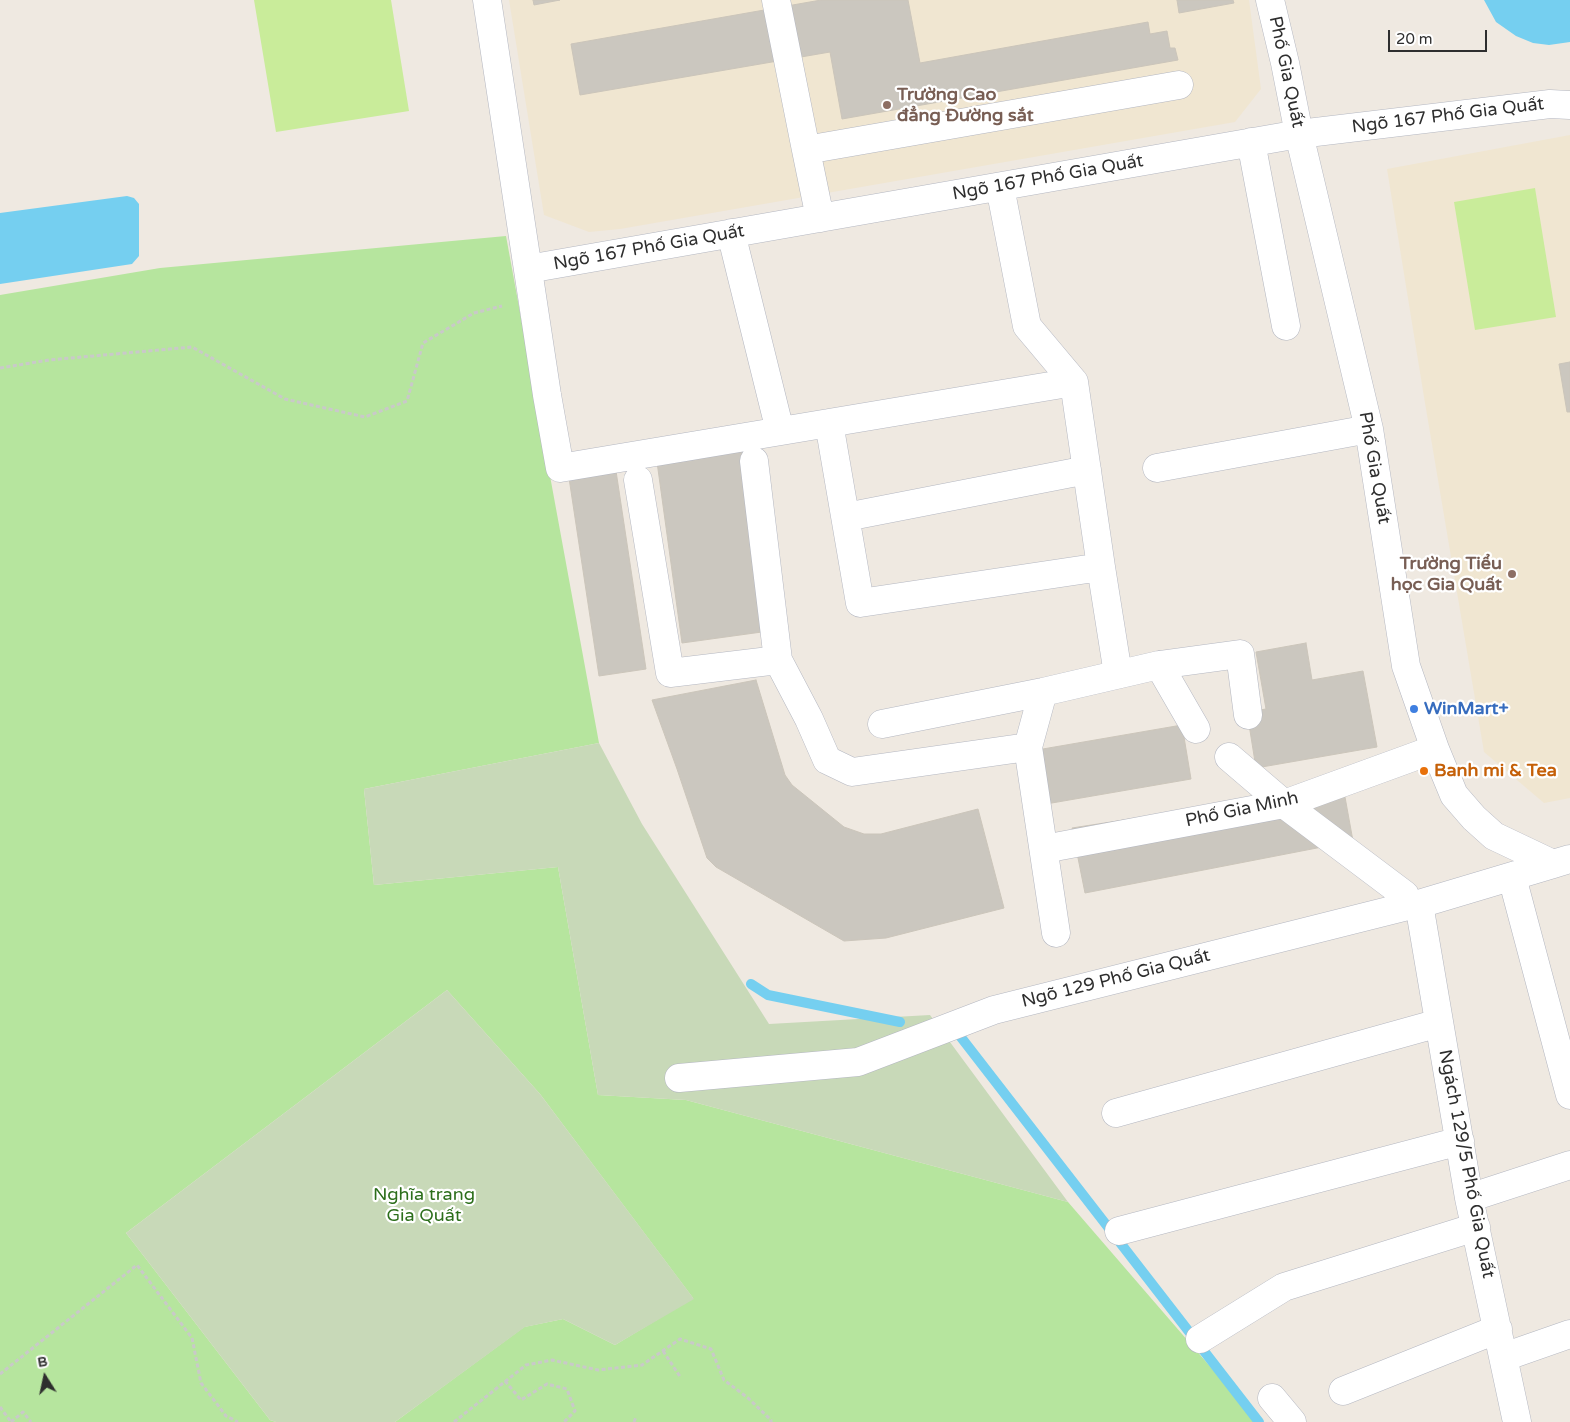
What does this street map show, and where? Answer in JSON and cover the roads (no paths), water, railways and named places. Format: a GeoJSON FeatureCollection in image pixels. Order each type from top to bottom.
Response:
{"type":"FeatureCollection","features":[{"type":"Feature","properties":{"kind":"street"},"geometry":{"type":"LineString","coordinates":[[487,0],[560,468],[1074,382]]}},
{"type":"Feature","properties":{"kind":"street"},"geometry":{"type":"LineString","coordinates":[[776,0],[820,218]]}},
{"type":"Feature","properties":{"kind":"street","name":"Phố Gia Quất"},"geometry":{"type":"LineString","coordinates":[[1270,0],[1299,134],[1368,429],[1406,666],[1434,749],[1454,795],[1474,818],[1494,836],[1561,861]]}},
{"type":"Feature","properties":{"kind":"street"},"geometry":{"type":"LineString","coordinates":[[806,150],[1179,85]]}},
{"type":"Feature","properties":{"kind":"street","name":"Ngõ 167 Phố Gia Quất"},"geometry":{"type":"LineString","coordinates":[[528,269],[1299,134],[1550,104],[1570,104]]}},
{"type":"Feature","properties":{"kind":"street"},"geometry":{"type":"LineString","coordinates":[[1251,142],[1286,326]]}},
{"type":"Feature","properties":{"kind":"street"},"geometry":{"type":"LineString","coordinates":[[1000,187],[1027,326],[1074,382],[1118,674]]}},
{"type":"Feature","properties":{"kind":"street"},"geometry":{"type":"LineString","coordinates":[[731,234],[780,431]]}},
{"type":"Feature","properties":{"kind":"street"},"geometry":{"type":"LineString","coordinates":[[829,423],[860,603],[1101,567]]}},
{"type":"Feature","properties":{"kind":"street"},"geometry":{"type":"LineString","coordinates":[[1157,468],[1368,429]]}},
{"type":"Feature","properties":{"kind":"street"},"geometry":{"type":"LineString","coordinates":[[754,462],[778,660],[809,719],[827,760],[852,772],[1028,747]]}},
{"type":"Feature","properties":{"kind":"street"},"geometry":{"type":"LineString","coordinates":[[846,518],[1087,470]]}},
{"type":"Feature","properties":{"kind":"street"},"geometry":{"type":"LineString","coordinates":[[638,480],[670,673],[778,660]]}},
{"type":"Feature","properties":{"kind":"street"},"geometry":{"type":"LineString","coordinates":[[882,724],[1043,692],[1159,665],[1240,654],[1248,715]]}},
{"type":"Feature","properties":{"kind":"street"},"geometry":{"type":"LineString","coordinates":[[1159,665],[1196,729]]}},
{"type":"Feature","properties":{"kind":"street"},"geometry":{"type":"LineString","coordinates":[[1043,692],[1028,747],[1056,933]]}},
{"type":"Feature","properties":{"kind":"street","name":"Phố Gia Minh"},"geometry":{"type":"LineString","coordinates":[[1044,849],[1284,804],[1434,749]]}},
{"type":"Feature","properties":{"kind":"street"},"geometry":{"type":"LineString","coordinates":[[1229,757],[1284,804],[1405,895],[1414,905]]}},
{"type":"Feature","properties":{"kind":"street","name":"Ngõ 129 Phố Gia Quất"},"geometry":{"type":"LineString","coordinates":[[678,1078],[858,1062],[994,1010],[1414,905],[1561,861]]}},
{"type":"Feature","properties":{"kind":"street"},"geometry":{"type":"LineString","coordinates":[[1512,877],[1570,1095]]}},
{"type":"Feature","properties":{"kind":"street","name":"Ngách 129/5 Phố Gia Quất"},"geometry":{"type":"LineString","coordinates":[[1414,905],[1440,1023],[1469,1198],[1518,1422]]}},
{"type":"Feature","properties":{"kind":"street"},"geometry":{"type":"LineString","coordinates":[[1116,1113],[1440,1023]]}},
{"type":"Feature","properties":{"kind":"street"},"geometry":{"type":"LineString","coordinates":[[1119,1231],[1460,1141]]}},
{"type":"Feature","properties":{"kind":"street"},"geometry":{"type":"LineString","coordinates":[[1469,1198],[1570,1165]]}},
{"type":"Feature","properties":{"kind":"street"},"geometry":{"type":"LineString","coordinates":[[1200,1339],[1284,1287],[1476,1227]]}},
{"type":"Feature","properties":{"kind":"street"},"geometry":{"type":"LineString","coordinates":[[1343,1391],[1498,1329]]}},
{"type":"Feature","properties":{"kind":"street"},"geometry":{"type":"LineString","coordinates":[[1504,1357],[1570,1334]]}},
{"type":"Feature","properties":{"kind":"street"},"geometry":{"type":"LineString","coordinates":[[1272,1398],[1292,1422]]}},
{"type":"Feature","properties":{"kind":"water"},"geometry":{"type":"Polygon","coordinates":[[[1484,0],[1570,0],[1570,42],[1549,45],[1533,43],[1516,36],[1496,22],[1484,0]]]}},
{"type":"Feature","properties":{"kind":"water"},"geometry":{"type":"Polygon","coordinates":[[[127,196],[134,198],[139,204],[139,256],[132,264],[0,284],[0,213],[127,196]]]}},
{"type":"Feature","properties":{"kind":"waterway"},"geometry":{"type":"LineString","coordinates":[[751,984],[768,995],[900,1022]]}},
{"type":"Feature","properties":{"kind":"waterway"},"geometry":{"type":"LineString","coordinates":[[960,1036],[1259,1422]]}},
{"type":"Feature","properties":{"kind":"place","name":"Trường Cao đẳng Đường sắt"},"geometry":{"type":"Point","coordinates":[887,105]}},
{"type":"Feature","properties":{"kind":"place","name":"Trường Tiểu học Gia Quất"},"geometry":{"type":"Point","coordinates":[1512,574]}},
{"type":"Feature","properties":{"kind":"place","name":"WinMart+"},"geometry":{"type":"Point","coordinates":[1414,709]}},
{"type":"Feature","properties":{"kind":"place","name":"Banh mi & Tea"},"geometry":{"type":"Point","coordinates":[1424,771]}},
{"type":"Feature","properties":{"kind":"park label","name":"Nghĩa trang Gia Quất"},"geometry":{"type":"Point","coordinates":[424,1205]}}]}
